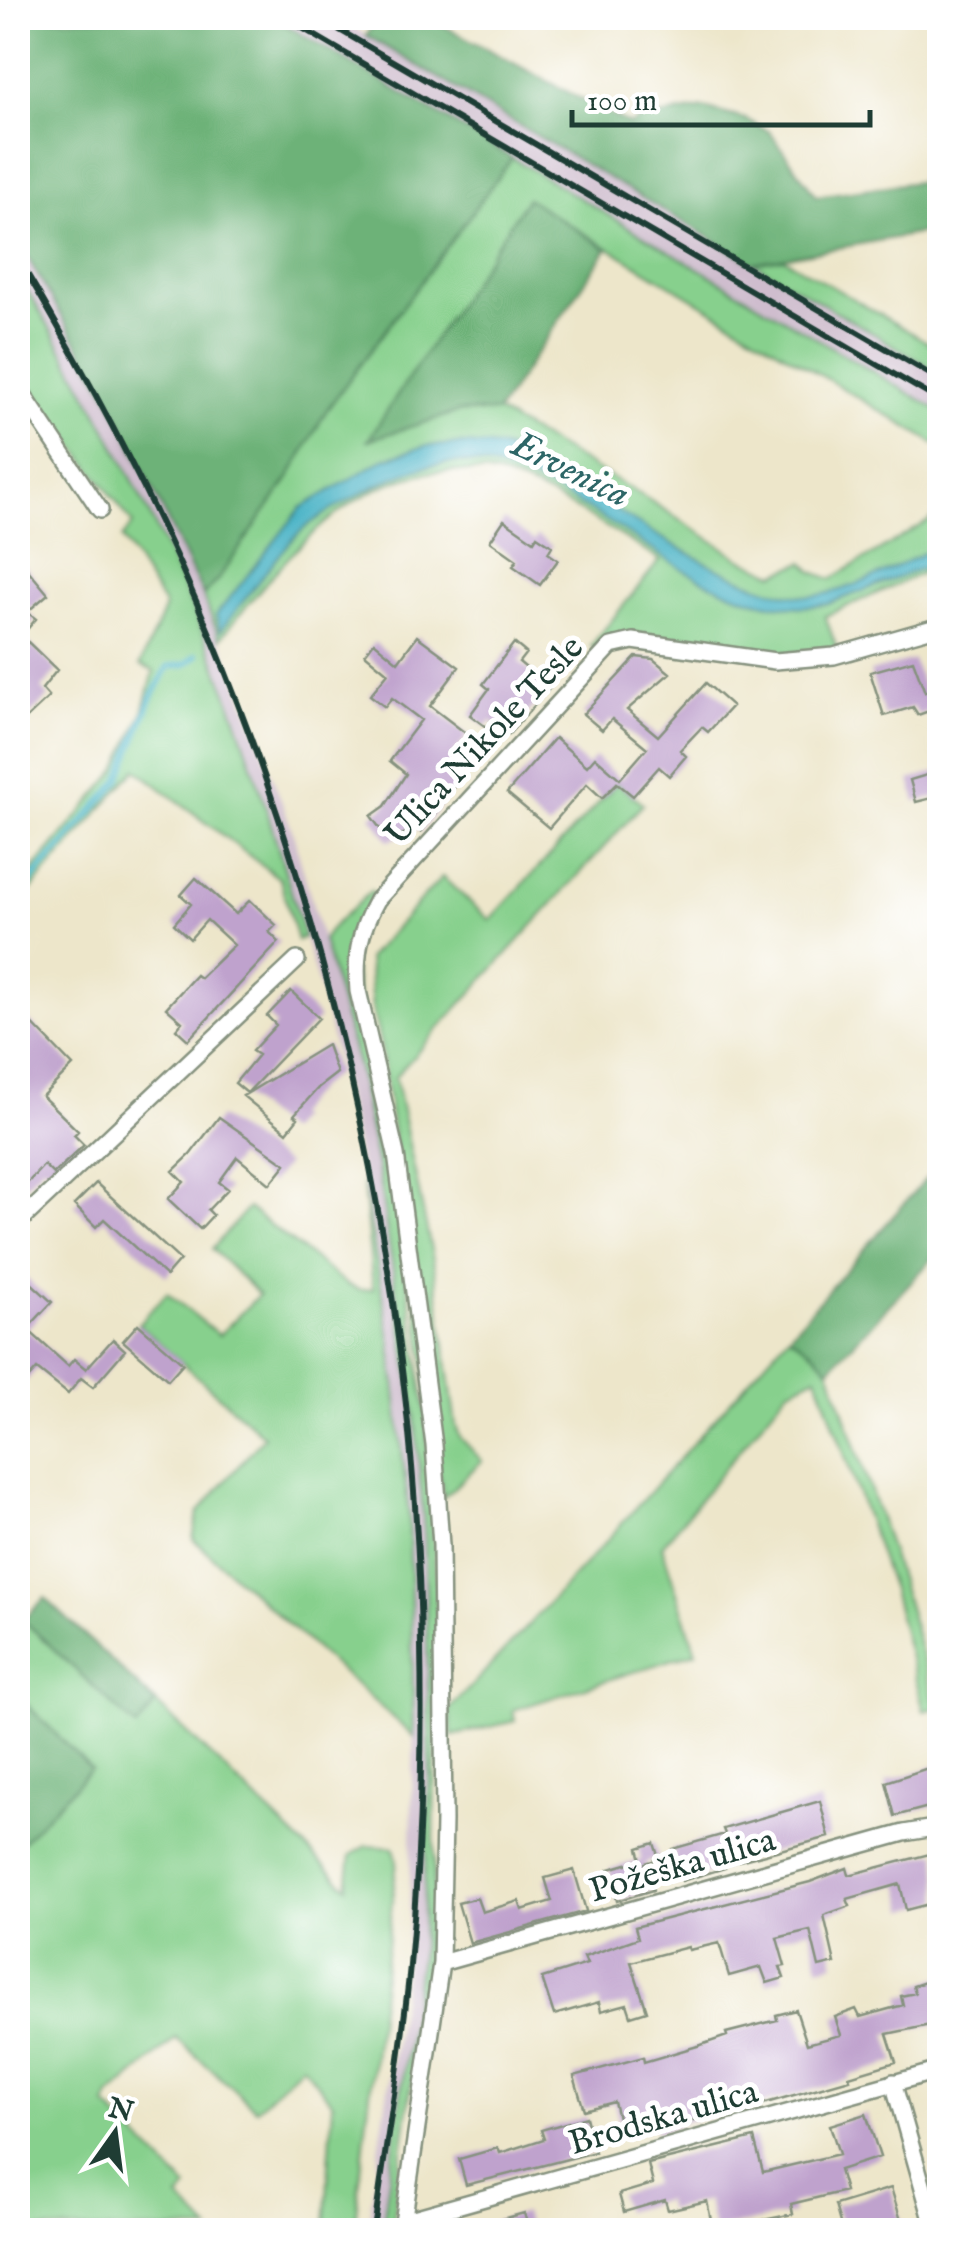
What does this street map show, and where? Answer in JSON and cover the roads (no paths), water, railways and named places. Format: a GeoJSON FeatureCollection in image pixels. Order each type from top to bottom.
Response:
{"type":"FeatureCollection","features":[{"type":"Feature","properties":{"kind":"street"},"geometry":{"type":"LineString","coordinates":[[18,387],[100,510]]}},
{"type":"Feature","properties":{"kind":"street","name":"Ulica Nikole Tesle"},"geometry":{"type":"LineString","coordinates":[[441,1964],[444,1660],[434,1445],[396,1154],[358,992],[361,929],[377,900],[612,646],[633,641],[775,661],[834,656],[940,626]]}},
{"type":"Feature","properties":{"kind":"street"},"geometry":{"type":"LineString","coordinates":[[18,1224],[296,960]]}},
{"type":"Feature","properties":{"kind":"street","name":"Požeška ulica"},"geometry":{"type":"LineString","coordinates":[[441,1964],[940,1826]]}},
{"type":"Feature","properties":{"kind":"street"},"geometry":{"type":"LineString","coordinates":[[402,2226],[441,1964]]}},
{"type":"Feature","properties":{"kind":"street","name":"Brodska ulica"},"geometry":{"type":"LineString","coordinates":[[402,2226],[940,2070]]}},
{"type":"Feature","properties":{"kind":"street"},"geometry":{"type":"LineString","coordinates":[[893,2082],[935,2230]]}},
{"type":"Feature","properties":{"kind":"water"},"geometry":{"type":"Polygon","coordinates":[[[463,444],[518,453],[725,572],[792,595],[819,595],[850,587],[939,546],[939,562],[828,604],[807,607],[764,603],[702,580],[591,511],[535,482],[479,464],[440,464],[382,483],[310,524],[276,559],[220,631],[216,615],[301,508],[384,459],[425,446],[463,444]]]}},
{"type":"Feature","properties":{"kind":"waterway","name":"Ervenica"},"geometry":{"type":"LineString","coordinates":[[18,896],[119,781],[168,667],[186,664],[197,655]]}},
{"type":"Feature","properties":{"kind":"railway"},"geometry":{"type":"LineString","coordinates":[[285,18],[940,401]]}},
{"type":"Feature","properties":{"kind":"railway"},"geometry":{"type":"LineString","coordinates":[[319,18],[940,380]]}},
{"type":"Feature","properties":{"kind":"railway"},"geometry":{"type":"LineString","coordinates":[[18,258],[145,489],[210,634],[256,753],[333,1002],[386,1260],[416,1518],[421,1766],[407,1998],[374,2230]]}}]}
